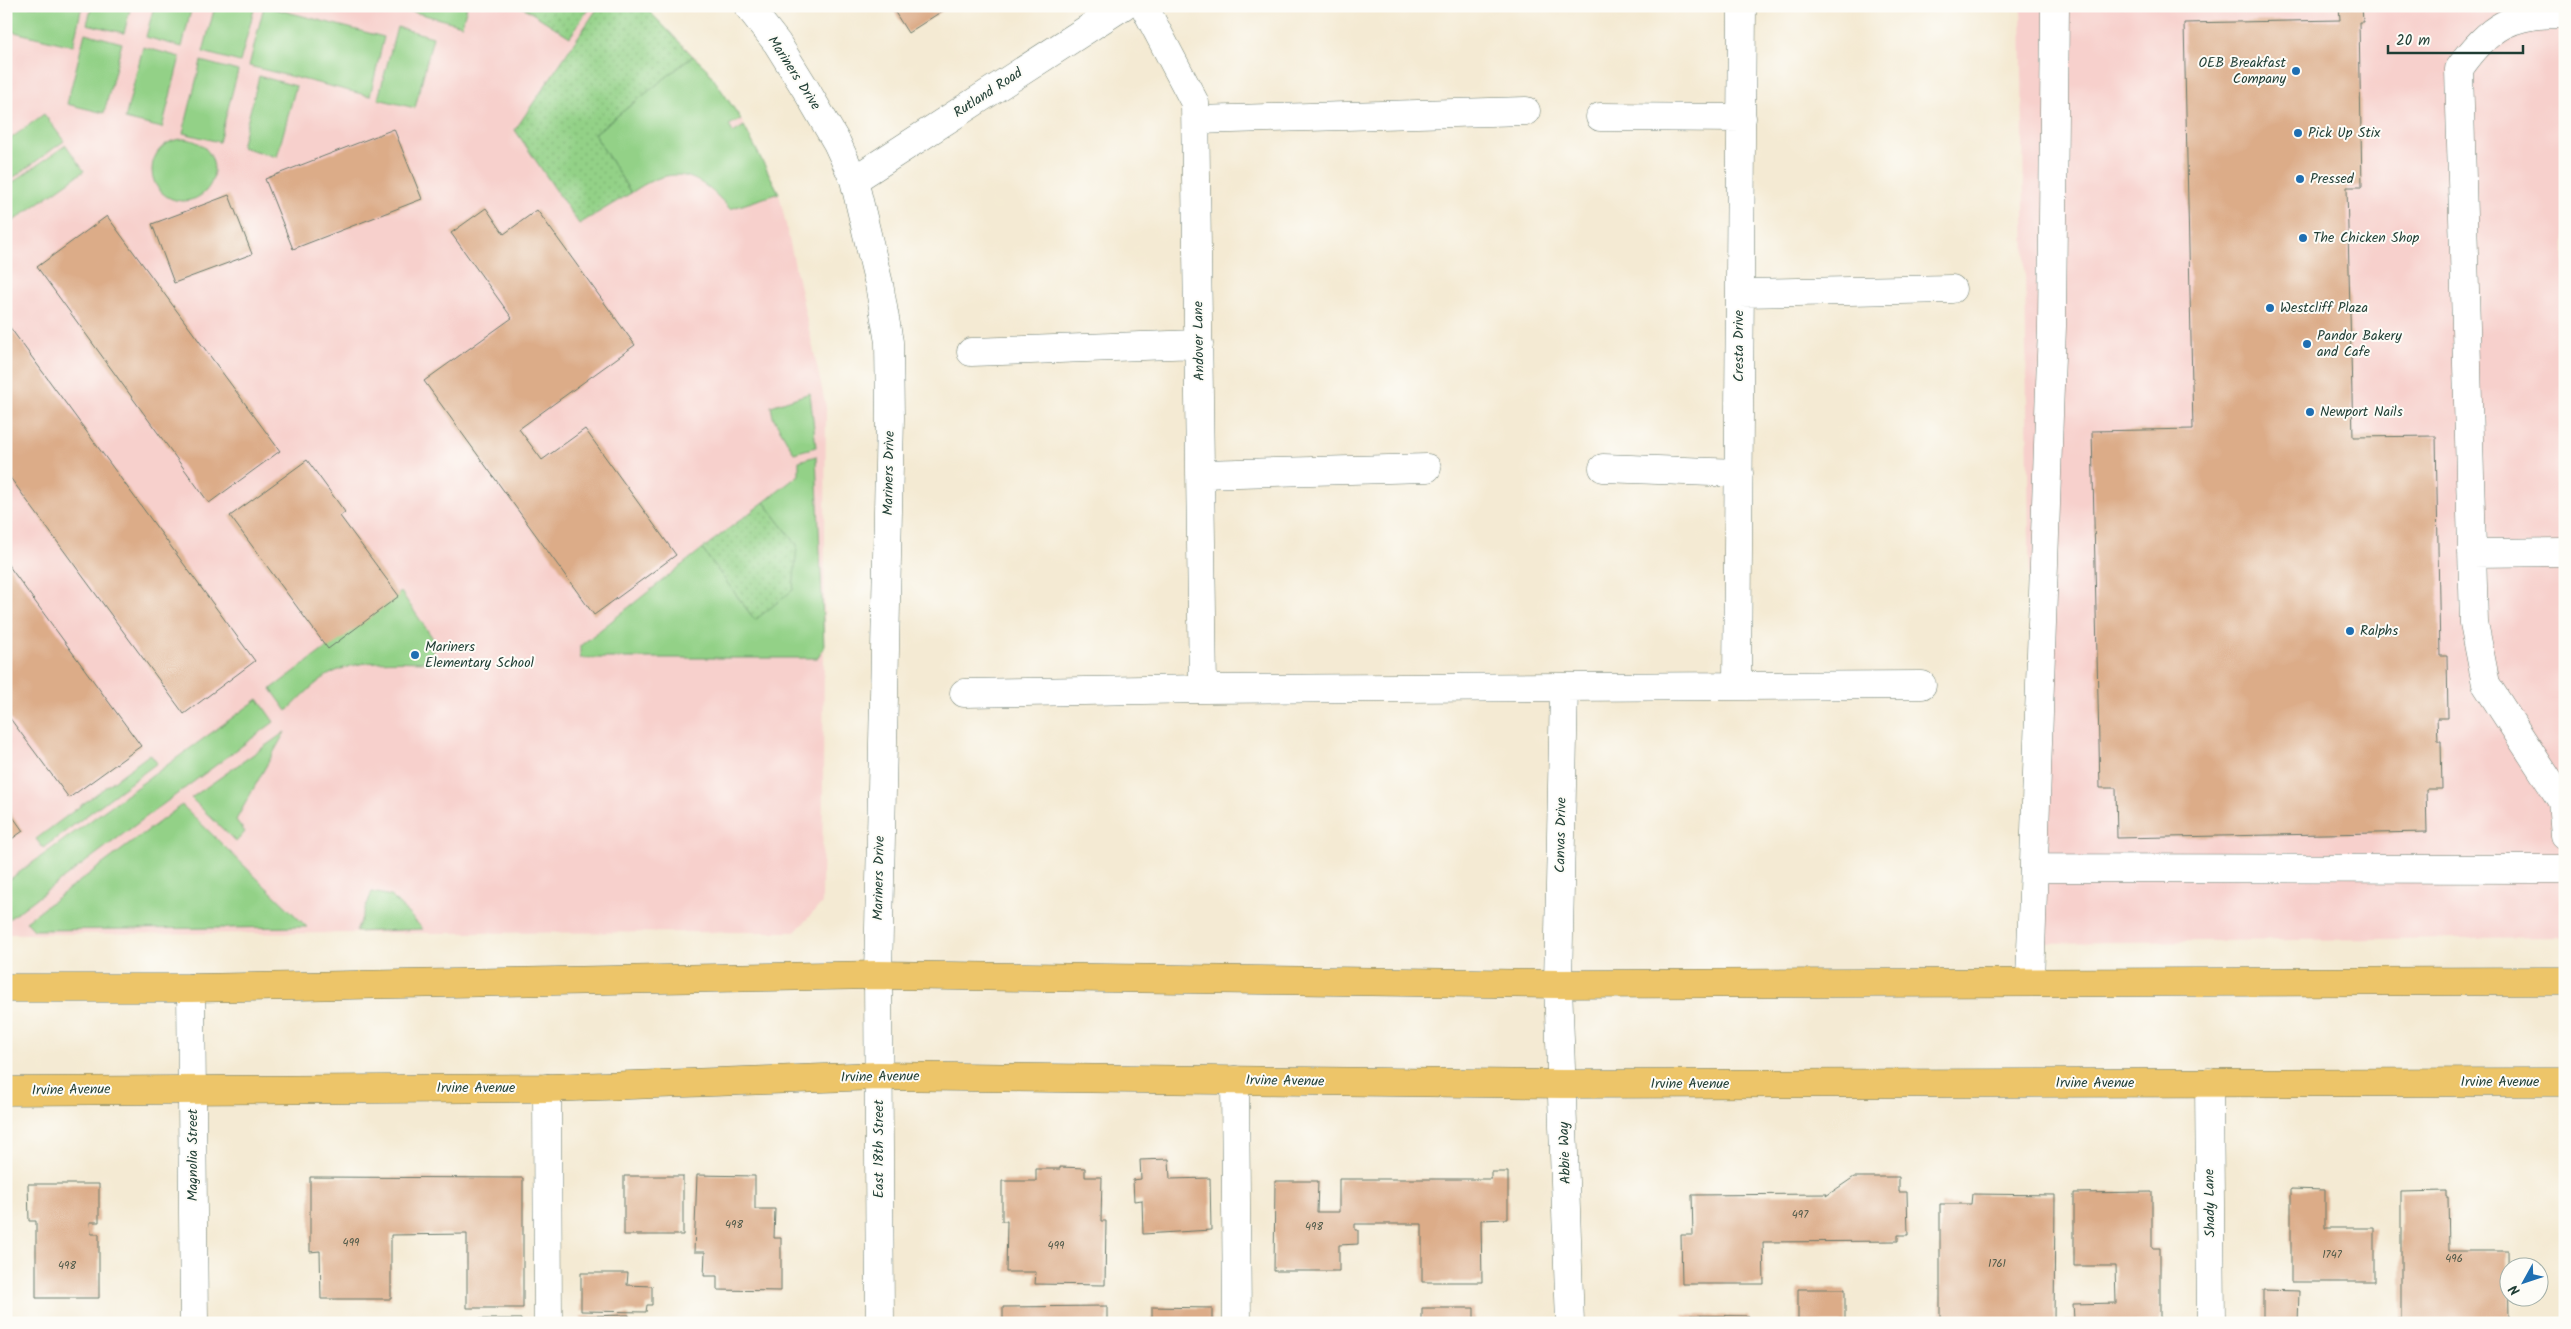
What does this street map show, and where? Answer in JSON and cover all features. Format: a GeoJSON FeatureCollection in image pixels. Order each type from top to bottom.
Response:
{"type":"FeatureCollection","features":[{"type":"Feature","properties":{"kind":"main road"},"geometry":{"type":"LineString","coordinates":[[6,988],[192,988],[878,975],[1558,984],[2030,981],[2565,981]]}},
{"type":"Feature","properties":{"kind":"main road","name":"Irvine Avenue"},"geometry":{"type":"LineString","coordinates":[[6,1091],[547,1088],[878,1076],[1563,1084],[2565,1082]]}},
{"type":"Feature","properties":{"kind":"street","name":"Mariners Drive"},"geometry":{"type":"LineString","coordinates":[[748,6],[777,44],[806,88],[837,143],[854,180],[879,284],[889,342],[890,418],[878,975]]}},
{"type":"Feature","properties":{"kind":"street","name":"Rutland Road"},"geometry":{"type":"LineString","coordinates":[[854,180],[1123,6]]}},
{"type":"Feature","properties":{"kind":"street","name":"Andover Lane"},"geometry":{"type":"LineString","coordinates":[[1144,6],[1195,103],[1203,689]]}},
{"type":"Feature","properties":{"kind":"street","name":"Cresta Drive"},"geometry":{"type":"LineString","coordinates":[[1737,686],[1742,6]]}},
{"type":"Feature","properties":{"kind":"street"},"geometry":{"type":"LineString","coordinates":[[2030,981],[2052,326],[2055,6]]}},
{"type":"Feature","properties":{"kind":"street"},"geometry":{"type":"LineString","coordinates":[[2565,14],[2541,14],[2502,24],[2476,44],[2459,69],[2474,623],[2486,684],[2562,801],[2565,836]]}},
{"type":"Feature","properties":{"kind":"street"},"geometry":{"type":"LineString","coordinates":[[1196,120],[1526,111]]}},
{"type":"Feature","properties":{"kind":"street"},"geometry":{"type":"LineString","coordinates":[[1600,117],[1742,118]]}},
{"type":"Feature","properties":{"kind":"street"},"geometry":{"type":"LineString","coordinates":[[1740,293],[1952,289]]}},
{"type":"Feature","properties":{"kind":"street"},"geometry":{"type":"LineString","coordinates":[[971,352],[1199,344]]}},
{"type":"Feature","properties":{"kind":"street"},"geometry":{"type":"LineString","coordinates":[[1200,474],[1427,468]]}},
{"type":"Feature","properties":{"kind":"street"},"geometry":{"type":"LineString","coordinates":[[1603,468],[1738,473]]}},
{"type":"Feature","properties":{"kind":"street"},"geometry":{"type":"LineString","coordinates":[[2472,553],[2565,552]]}},
{"type":"Feature","properties":{"kind":"street"},"geometry":{"type":"LineString","coordinates":[[964,693],[1203,689],[1922,685]]}},
{"type":"Feature","properties":{"kind":"street","name":"Canvas Drive"},"geometry":{"type":"LineString","coordinates":[[1558,984],[1564,687]]}},
{"type":"Feature","properties":{"kind":"street"},"geometry":{"type":"LineString","coordinates":[[2034,868],[2565,869]]}},
{"type":"Feature","properties":{"kind":"street","name":"East 18th Street"},"geometry":{"type":"LineString","coordinates":[[878,975],[880,1323]]}},
{"type":"Feature","properties":{"kind":"street","name":"Abbie Way"},"geometry":{"type":"LineString","coordinates":[[1558,984],[1570,1323]]}},
{"type":"Feature","properties":{"kind":"street","name":"Magnolia Street"},"geometry":{"type":"LineString","coordinates":[[192,988],[194,1323]]}},
{"type":"Feature","properties":{"kind":"street"},"geometry":{"type":"LineString","coordinates":[[1235,1080],[1237,1323]]}},
{"type":"Feature","properties":{"kind":"street","name":"Shady Lane"},"geometry":{"type":"LineString","coordinates":[[2209,1082],[2211,1323]]}},
{"type":"Feature","properties":{"kind":"street"},"geometry":{"type":"LineString","coordinates":[[547,1088],[548,1323]]}},
{"type":"Feature","properties":{"kind":"shaded area","name":"Mariners Elementary School"},"geometry":{"type":"Polygon","coordinates":[[[6,6],[644,6],[707,69],[741,119],[779,193],[826,407],[822,903],[795,932],[6,934],[6,6]]]}},
{"type":"Feature","properties":{"kind":"shaded area"},"geometry":{"type":"Polygon","coordinates":[[[2021,6],[2565,6],[2565,937],[2035,943],[2021,6]]]}},
{"type":"Feature","properties":{"kind":"green space"},"geometry":{"type":"Polygon","coordinates":[[[6,6],[82,6],[73,46],[6,30],[6,6]]]}},
{"type":"Feature","properties":{"kind":"green space"},"geometry":{"type":"Polygon","coordinates":[[[92,6],[131,6],[124,33],[87,24],[92,6]]]}},
{"type":"Feature","properties":{"kind":"green space"},"geometry":{"type":"Polygon","coordinates":[[[154,6],[192,6],[182,47],[146,37],[154,6]]]}},
{"type":"Feature","properties":{"kind":"green space"},"geometry":{"type":"Polygon","coordinates":[[[215,6],[255,6],[240,62],[203,52],[215,6]]]}},
{"type":"Feature","properties":{"kind":"green space"},"geometry":{"type":"Polygon","coordinates":[[[264,6],[384,37],[370,96],[249,66],[264,6]]]}},
{"type":"Feature","properties":{"kind":"green space"},"geometry":{"type":"Polygon","coordinates":[[[391,6],[467,6],[462,25],[391,6]]]}},
{"type":"Feature","properties":{"kind":"green space"},"geometry":{"type":"Polygon","coordinates":[[[521,6],[590,6],[570,37],[521,6]]]}},
{"type":"Feature","properties":{"kind":"green space"},"geometry":{"type":"Polygon","coordinates":[[[599,6],[644,6],[693,56],[594,134],[631,193],[579,224],[515,130],[599,6]]]}},
{"type":"Feature","properties":{"kind":"green space"},"geometry":{"type":"Polygon","coordinates":[[[397,27],[433,37],[415,108],[378,99],[397,27]]]}},
{"type":"Feature","properties":{"kind":"green space"},"geometry":{"type":"Polygon","coordinates":[[[85,33],[122,43],[104,113],[67,104],[85,33]]]}},
{"type":"Feature","properties":{"kind":"green space"},"geometry":{"type":"Polygon","coordinates":[[[143,47],[180,57],[162,128],[125,119],[143,47]]]}},
{"type":"Feature","properties":{"kind":"green space"},"geometry":{"type":"Polygon","coordinates":[[[693,56],[707,69],[741,119],[729,125],[733,133],[744,126],[779,193],[730,209],[718,196],[696,180],[673,175],[646,184],[631,193],[594,134],[693,56]]]}},
{"type":"Feature","properties":{"kind":"green space"},"geometry":{"type":"Polygon","coordinates":[[[201,61],[238,71],[219,142],[183,133],[201,61]]]}},
{"type":"Feature","properties":{"kind":"green space"},"geometry":{"type":"Polygon","coordinates":[[[259,76],[296,86],[277,157],[241,147],[259,76]]]}},
{"type":"Feature","properties":{"kind":"green space"},"geometry":{"type":"Polygon","coordinates":[[[44,114],[64,141],[6,183],[6,142],[44,114]]]}},
{"type":"Feature","properties":{"kind":"green space"},"geometry":{"type":"Polygon","coordinates":[[[177,139],[189,139],[205,148],[212,158],[214,170],[212,182],[205,192],[189,201],[177,201],[166,196],[157,187],[152,176],[152,164],[157,153],[166,144],[177,139]]]}},
{"type":"Feature","properties":{"kind":"green space"},"geometry":{"type":"Polygon","coordinates":[[[66,145],[84,171],[6,226],[6,187],[66,145]]]}},
{"type":"Feature","properties":{"kind":"green space"},"geometry":{"type":"Polygon","coordinates":[[[810,393],[816,447],[794,453],[773,417],[771,406],[810,393]]]}},
{"type":"Feature","properties":{"kind":"green space"},"geometry":{"type":"Polygon","coordinates":[[[816,456],[824,647],[818,658],[580,658],[580,646],[702,549],[755,620],[797,545],[764,502],[799,475],[799,461],[816,456]]]}},
{"type":"Feature","properties":{"kind":"green space"},"geometry":{"type":"Polygon","coordinates":[[[764,502],[797,545],[793,590],[755,620],[702,549],[764,502]]]}},
{"type":"Feature","properties":{"kind":"green space"},"geometry":{"type":"Polygon","coordinates":[[[401,592],[432,637],[433,662],[370,663],[334,672],[327,675],[287,711],[271,689],[401,592]]]}},
{"type":"Feature","properties":{"kind":"green space"},"geometry":{"type":"Polygon","coordinates":[[[258,699],[274,722],[6,921],[6,882],[258,699]]]}},
{"type":"Feature","properties":{"kind":"green space"},"geometry":{"type":"Polygon","coordinates":[[[285,732],[236,820],[245,832],[236,842],[191,798],[285,732]]]}},
{"type":"Feature","properties":{"kind":"green space"},"geometry":{"type":"Polygon","coordinates":[[[150,754],[157,763],[43,848],[36,839],[150,754]]]}},
{"type":"Feature","properties":{"kind":"green space"},"geometry":{"type":"Polygon","coordinates":[[[182,805],[307,927],[34,930],[26,921],[182,805]]]}},
{"type":"Feature","properties":{"kind":"green space"},"geometry":{"type":"Polygon","coordinates":[[[372,892],[391,896],[423,929],[356,932],[372,892]]]}},
{"type":"Feature","properties":{"kind":"building"},"geometry":{"type":"Polygon","coordinates":[[[891,6],[950,6],[908,33],[891,6]]]}},
{"type":"Feature","properties":{"kind":"building","name":"Westcliff Plaza"},"geometry":{"type":"Polygon","coordinates":[[[2339,6],[2362,6],[2363,22],[2359,22],[2362,187],[2347,187],[2353,437],[2436,436],[2440,656],[2447,656],[2448,718],[2437,718],[2438,741],[2441,741],[2442,789],[2426,789],[2427,832],[2117,838],[2116,788],[2100,788],[2092,431],[2193,429],[2184,23],[2340,20],[2339,6]]]}},
{"type":"Feature","properties":{"kind":"building"},"geometry":{"type":"Polygon","coordinates":[[[394,129],[422,199],[293,249],[265,179],[394,129]]]}},
{"type":"Feature","properties":{"kind":"building"},"geometry":{"type":"Polygon","coordinates":[[[229,195],[252,254],[174,283],[152,224],[229,195]]]}},
{"type":"Feature","properties":{"kind":"building"},"geometry":{"type":"Polygon","coordinates":[[[486,208],[504,234],[537,210],[635,345],[519,429],[542,460],[585,429],[676,555],[594,615],[424,381],[512,318],[451,233],[486,208]]]}},
{"type":"Feature","properties":{"kind":"building"},"geometry":{"type":"Polygon","coordinates":[[[107,216],[280,451],[209,503],[37,267],[107,216]]]}},
{"type":"Feature","properties":{"kind":"building"},"geometry":{"type":"Polygon","coordinates":[[[6,322],[255,661],[184,714],[6,472],[6,322]]]}},
{"type":"Feature","properties":{"kind":"building"},"geometry":{"type":"Polygon","coordinates":[[[307,460],[345,512],[340,516],[399,596],[328,649],[230,516],[307,460]]]}},
{"type":"Feature","properties":{"kind":"building"},"geometry":{"type":"Polygon","coordinates":[[[6,562],[141,746],[69,798],[6,713],[6,562]]]}},
{"type":"Feature","properties":{"kind":"building"},"geometry":{"type":"Polygon","coordinates":[[[6,807],[23,831],[6,843],[6,807]]]}},
{"type":"Feature","properties":{"kind":"building"},"geometry":{"type":"Polygon","coordinates":[[[1169,1159],[1170,1179],[1210,1178],[1211,1230],[1143,1234],[1142,1200],[1134,1201],[1133,1180],[1141,1179],[1140,1160],[1169,1159]]]}},
{"type":"Feature","properties":{"kind":"building"},"geometry":{"type":"Polygon","coordinates":[[[1060,1167],[1085,1168],[1085,1177],[1102,1177],[1101,1221],[1106,1221],[1105,1285],[1035,1284],[1036,1272],[1006,1272],[1007,1221],[1002,1221],[1002,1181],[1036,1181],[1036,1169],[1060,1169],[1060,1167]]]}},
{"type":"Feature","properties":{"kind":"building"},"geometry":{"type":"Polygon","coordinates":[[[1491,1172],[1508,1172],[1508,1219],[1481,1220],[1482,1282],[1422,1282],[1422,1224],[1355,1224],[1355,1230],[1358,1230],[1358,1244],[1339,1245],[1339,1271],[1274,1271],[1275,1181],[1318,1181],[1317,1212],[1339,1212],[1339,1179],[1491,1179],[1491,1172]]]}},
{"type":"Feature","properties":{"kind":"building"},"geometry":{"type":"Polygon","coordinates":[[[697,1175],[755,1176],[755,1209],[775,1209],[774,1238],[781,1238],[781,1291],[717,1290],[717,1276],[704,1276],[705,1252],[694,1252],[697,1175]]]}},
{"type":"Feature","properties":{"kind":"building"},"geometry":{"type":"Polygon","coordinates":[[[624,1176],[683,1176],[683,1235],[624,1235],[624,1176]]]}},
{"type":"Feature","properties":{"kind":"building"},"geometry":{"type":"Polygon","coordinates":[[[310,1177],[523,1178],[523,1308],[467,1308],[467,1234],[391,1235],[391,1299],[321,1299],[320,1251],[310,1252],[310,1177]]]}},
{"type":"Feature","properties":{"kind":"building"},"geometry":{"type":"Polygon","coordinates":[[[1854,1177],[1899,1177],[1899,1192],[1907,1192],[1908,1235],[1898,1235],[1898,1241],[1763,1242],[1764,1284],[1682,1284],[1681,1235],[1693,1235],[1692,1195],[1827,1194],[1826,1196],[1854,1177]]]}},
{"type":"Feature","properties":{"kind":"building"},"geometry":{"type":"Polygon","coordinates":[[[28,1184],[99,1184],[99,1222],[90,1222],[91,1234],[99,1234],[99,1298],[36,1298],[36,1221],[29,1221],[28,1184]]]}},
{"type":"Feature","properties":{"kind":"building"},"geometry":{"type":"Polygon","coordinates":[[[2291,1189],[2325,1190],[2325,1228],[2374,1228],[2374,1282],[2291,1282],[2291,1189]]]}},
{"type":"Feature","properties":{"kind":"building"},"geometry":{"type":"Polygon","coordinates":[[[2446,1191],[2446,1197],[2448,1197],[2449,1251],[2508,1251],[2508,1256],[2498,1256],[2498,1306],[2509,1306],[2509,1321],[2397,1323],[2397,1318],[2401,1318],[2401,1192],[2446,1191]]]}},
{"type":"Feature","properties":{"kind":"building"},"geometry":{"type":"Polygon","coordinates":[[[2152,1192],[2152,1248],[2160,1248],[2160,1323],[2066,1323],[2065,1319],[2074,1319],[2073,1304],[2116,1303],[2115,1266],[2074,1266],[2074,1193],[2152,1192]]]}},
{"type":"Feature","properties":{"kind":"building"},"geometry":{"type":"Polygon","coordinates":[[[1972,1194],[2055,1195],[2054,1323],[1940,1323],[1940,1204],[1971,1204],[1972,1194]]]}},
{"type":"Feature","properties":{"kind":"building"},"geometry":{"type":"Polygon","coordinates":[[[581,1273],[628,1273],[627,1285],[652,1286],[652,1305],[647,1305],[646,1312],[581,1311],[581,1273]]]}},
{"type":"Feature","properties":{"kind":"building"},"geometry":{"type":"Polygon","coordinates":[[[1798,1289],[1845,1289],[1845,1323],[1798,1323],[1798,1289]]]}},
{"type":"Feature","properties":{"kind":"building"},"geometry":{"type":"Polygon","coordinates":[[[2263,1290],[2299,1291],[2298,1323],[2263,1323],[2263,1290]]]}},
{"type":"Feature","properties":{"kind":"building"},"geometry":{"type":"Polygon","coordinates":[[[1107,1306],[1107,1323],[1003,1323],[1003,1307],[1107,1306]]]}},
{"type":"Feature","properties":{"kind":"building"},"geometry":{"type":"Polygon","coordinates":[[[1152,1307],[1212,1308],[1212,1323],[1152,1323],[1152,1307]]]}},
{"type":"Feature","properties":{"kind":"building"},"geometry":{"type":"Polygon","coordinates":[[[1422,1308],[1474,1308],[1474,1323],[1422,1323],[1422,1308]]]}},
{"type":"Feature","properties":{"kind":"building"},"geometry":{"type":"Polygon","coordinates":[[[629,1315],[629,1323],[581,1323],[581,1316],[629,1315]]]}},
{"type":"Feature","properties":{"kind":"building"},"geometry":{"type":"Polygon","coordinates":[[[1683,1315],[1749,1316],[1749,1323],[1683,1323],[1683,1315]]]}},
{"type":"Feature","properties":{"kind":"building"},"geometry":{"type":"Polygon","coordinates":[[[475,1319],[521,1319],[521,1323],[475,1323],[475,1319]]]}},
{"type":"Feature","properties":{"kind":"place","name":"OEB Breakfast Company"},"geometry":{"type":"Point","coordinates":[2296,71]}},
{"type":"Feature","properties":{"kind":"place","name":"Pick Up Stix"},"geometry":{"type":"Point","coordinates":[2298,133]}},
{"type":"Feature","properties":{"kind":"place","name":"Pressed"},"geometry":{"type":"Point","coordinates":[2300,179]}},
{"type":"Feature","properties":{"kind":"place","name":"The Chicken Shop"},"geometry":{"type":"Point","coordinates":[2303,238]}},
{"type":"Feature","properties":{"kind":"place","name":"Westcliff Plaza"},"geometry":{"type":"Point","coordinates":[2270,308]}},
{"type":"Feature","properties":{"kind":"place","name":"Pandor Bakery and Cafe"},"geometry":{"type":"Point","coordinates":[2307,344]}},
{"type":"Feature","properties":{"kind":"place","name":"Newport Nails"},"geometry":{"type":"Point","coordinates":[2310,412]}},
{"type":"Feature","properties":{"kind":"place","name":"Ralphs"},"geometry":{"type":"Point","coordinates":[2350,631]}},
{"type":"Feature","properties":{"kind":"place","name":"Mariners Elementary School"},"geometry":{"type":"Point","coordinates":[415,655]}}]}
